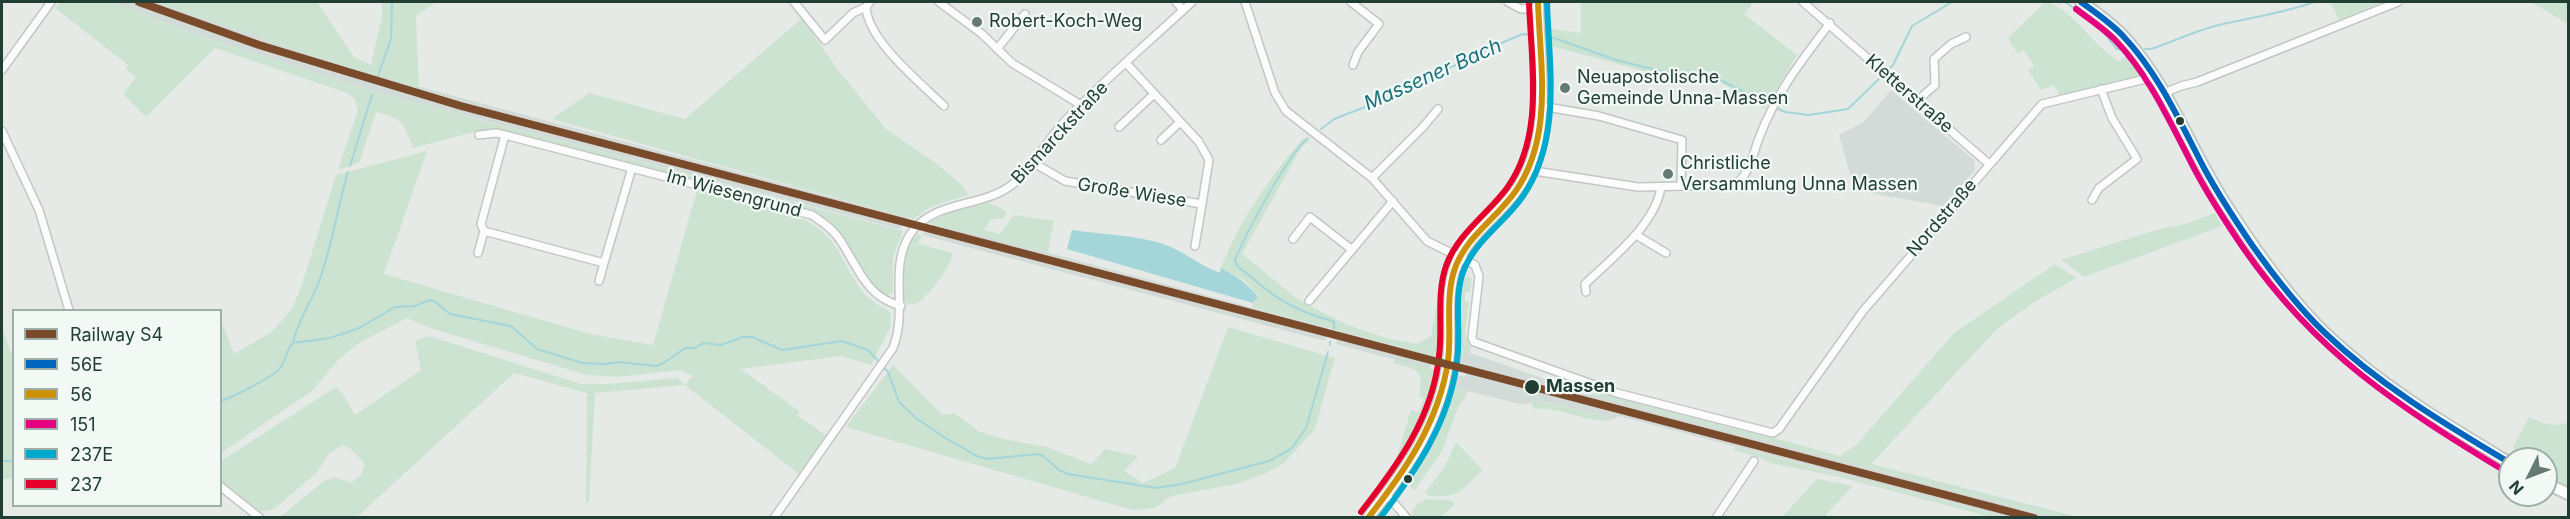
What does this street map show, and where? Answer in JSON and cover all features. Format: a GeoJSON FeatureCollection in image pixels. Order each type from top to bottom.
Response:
{"type":"FeatureCollection","features":[{"type":"Feature","properties":{"kind":"main road"},"geometry":{"type":"LineString","coordinates":[[2081,2],[2120,32],[2154,77],[2230,212],[2297,301],[2322,330],[2378,378],[2498,456]]}},
{"type":"Feature","properties":{"kind":"main road"},"geometry":{"type":"LineString","coordinates":[[1368,518],[1421,444],[1440,399],[1448,360],[1452,282],[1459,256],[1474,235],[1514,193],[1528,170],[1539,134],[1541,106],[1538,5]]}},
{"type":"Feature","properties":{"kind":"street"},"geometry":{"type":"LineString","coordinates":[[2,69],[51,2]]}},
{"type":"Feature","properties":{"kind":"street"},"geometry":{"type":"LineString","coordinates":[[794,2],[825,40],[853,13],[868,4]]}},
{"type":"Feature","properties":{"kind":"street"},"geometry":{"type":"LineString","coordinates":[[939,2],[959,16],[1012,63],[1081,105]]}},
{"type":"Feature","properties":{"kind":"street"},"geometry":{"type":"LineString","coordinates":[[1176,2],[1183,10]]}},
{"type":"Feature","properties":{"kind":"street","name":"Bismarckstraße"},"geometry":{"type":"LineString","coordinates":[[774,518],[887,358],[900,329],[901,256],[908,238],[916,227],[936,212],[990,197],[1014,183],[1064,122],[1192,2]]}},
{"type":"Feature","properties":{"kind":"street"},"geometry":{"type":"LineString","coordinates":[[1245,2],[1275,93],[1286,111],[1372,178],[1434,247],[1459,256]]}},
{"type":"Feature","properties":{"kind":"street"},"geometry":{"type":"LineString","coordinates":[[1351,2],[1379,24],[1358,52],[1353,65]]}},
{"type":"Feature","properties":{"kind":"street"},"geometry":{"type":"LineString","coordinates":[[1508,2],[1521,9],[1538,5]]}},
{"type":"Feature","properties":{"kind":"street","name":"Kletterstraße"},"geometry":{"type":"LineString","coordinates":[[1803,2],[1830,23],[1890,80],[1989,164]]}},
{"type":"Feature","properties":{"kind":"street"},"geometry":{"type":"LineString","coordinates":[[2164,93],[2198,82],[2398,2]]}},
{"type":"Feature","properties":{"kind":"street"},"geometry":{"type":"LineString","coordinates":[[868,4],[866,18],[876,34],[944,106]]}},
{"type":"Feature","properties":{"kind":"street"},"geometry":{"type":"LineString","coordinates":[[997,49],[1025,14]]}},
{"type":"Feature","properties":{"kind":"street"},"geometry":{"type":"LineString","coordinates":[[1528,170],[1603,183],[1661,187],[1738,183],[1743,178],[1774,102],[1830,23]]}},
{"type":"Feature","properties":{"kind":"street"},"geometry":{"type":"LineString","coordinates":[[1917,102],[1935,85],[1934,59],[1951,44],[1966,37]]}},
{"type":"Feature","properties":{"kind":"street","name":"Große Wiese"},"geometry":{"type":"LineString","coordinates":[[1126,63],[1199,142],[1209,160],[1195,246]]}},
{"type":"Feature","properties":{"kind":"street","name":"Nordstraße"},"geometry":{"type":"LineString","coordinates":[[1459,256],[1470,262],[1478,271],[1472,338],[1475,343],[1549,371],[1638,399],[1773,433],[1779,429],[1863,311],[2042,104],[2154,77]]}},
{"type":"Feature","properties":{"kind":"street"},"geometry":{"type":"LineString","coordinates":[[2092,200],[2099,188],[2137,159],[2112,118],[2101,89]]}},
{"type":"Feature","properties":{"kind":"street"},"geometry":{"type":"LineString","coordinates":[[1119,127],[1154,94]]}},
{"type":"Feature","properties":{"kind":"street"},"geometry":{"type":"LineString","coordinates":[[1541,106],[1599,116],[1682,140],[1681,186]]}},
{"type":"Feature","properties":{"kind":"street"},"geometry":{"type":"LineString","coordinates":[[1372,178],[1438,109]]}},
{"type":"Feature","properties":{"kind":"street"},"geometry":{"type":"LineString","coordinates":[[1161,140],[1180,122]]}},
{"type":"Feature","properties":{"kind":"street"},"geometry":{"type":"LineString","coordinates":[[2,131],[39,210],[69,309]]}},
{"type":"Feature","properties":{"kind":"street","name":"Im Wiesengrund"},"geometry":{"type":"LineString","coordinates":[[479,135],[506,135],[812,215],[832,230],[871,290],[887,302],[901,306]]}},
{"type":"Feature","properties":{"kind":"street"},"geometry":{"type":"LineString","coordinates":[[478,253],[484,231],[482,224],[506,135]]}},
{"type":"Feature","properties":{"kind":"street","name":"Große Wiese"},"geometry":{"type":"LineString","coordinates":[[1032,162],[1065,181],[1202,204]]}},
{"type":"Feature","properties":{"kind":"street"},"geometry":{"type":"LineString","coordinates":[[599,280],[632,168]]}},
{"type":"Feature","properties":{"kind":"street"},"geometry":{"type":"LineString","coordinates":[[1586,292],[1585,284],[1636,235],[1659,195],[1661,187]]}},
{"type":"Feature","properties":{"kind":"street"},"geometry":{"type":"LineString","coordinates":[[1309,302],[1393,201]]}},
{"type":"Feature","properties":{"kind":"street"},"geometry":{"type":"LineString","coordinates":[[1293,239],[1310,217],[1351,249]]}},
{"type":"Feature","properties":{"kind":"street"},"geometry":{"type":"LineString","coordinates":[[484,231],[604,263]]}},
{"type":"Feature","properties":{"kind":"street"},"geometry":{"type":"LineString","coordinates":[[1636,235],[1666,253]]}},
{"type":"Feature","properties":{"kind":"street"},"geometry":{"type":"LineString","coordinates":[[1716,518],[1754,461]]}},
{"type":"Feature","properties":{"kind":"street"},"geometry":{"type":"LineString","coordinates":[[222,488],[260,518]]}},
{"type":"Feature","properties":{"kind":"street"},"geometry":{"type":"LineString","coordinates":[[1386,494],[1407,518]]}},
{"type":"Feature","properties":{"kind":"shaded area"},"geometry":{"type":"Polygon","coordinates":[[[114,2],[156,2],[346,67],[910,218],[899,229],[383,94],[185,31],[114,2]]]}},
{"type":"Feature","properties":{"kind":"shaded area"},"geometry":{"type":"Polygon","coordinates":[[[1891,90],[1974,160],[1975,170],[1943,206],[1870,193],[1853,185],[1839,135],[1864,122],[1891,90]]]}},
{"type":"Feature","properties":{"kind":"shaded area"},"geometry":{"type":"Polygon","coordinates":[[[933,224],[998,239],[1328,328],[1325,341],[922,235],[933,224]]]}},
{"type":"Feature","properties":{"kind":"shaded area"},"geometry":{"type":"Polygon","coordinates":[[[1339,331],[1433,356],[1430,369],[1336,344],[1339,331]]]}},
{"type":"Feature","properties":{"kind":"shaded area"},"geometry":{"type":"Polygon","coordinates":[[[1459,349],[1582,392],[2054,517],[2006,517],[1618,416],[1614,419],[1538,400],[1524,405],[1467,391],[1454,387],[1456,375],[1465,377],[1468,365],[1457,362],[1459,349]]]}},
{"type":"Feature","properties":{"kind":"green space"},"geometry":{"type":"Polygon","coordinates":[[[60,2],[114,2],[185,31],[383,94],[903,231],[893,257],[893,293],[884,297],[874,288],[829,222],[810,210],[494,130],[470,133],[413,148],[401,123],[392,117],[376,112],[359,163],[338,170],[358,110],[355,99],[347,93],[215,48],[146,117],[123,94],[136,77],[126,69],[128,65],[55,8],[60,2]]]}},
{"type":"Feature","properties":{"kind":"green space"},"geometry":{"type":"Polygon","coordinates":[[[156,2],[317,2],[354,57],[371,65],[382,15],[382,2],[436,2],[416,16],[419,88],[346,67],[156,2]]]}},
{"type":"Feature","properties":{"kind":"green space"},"geometry":{"type":"Polygon","coordinates":[[[1581,2],[1754,2],[1744,14],[1797,55],[1765,109],[1717,80],[1670,78],[1551,46],[1550,29],[1581,33],[1581,2]]]}},
{"type":"Feature","properties":{"kind":"green space"},"geometry":{"type":"Polygon","coordinates":[[[2045,2],[2065,12],[2100,47],[2119,61],[2130,54],[2142,70],[2141,76],[2060,96],[2054,85],[2041,90],[2028,70],[2034,66],[2024,50],[2018,54],[2008,38],[2045,2]]]}},
{"type":"Feature","properties":{"kind":"green space"},"geometry":{"type":"Polygon","coordinates":[[[2330,2],[2383,2],[2339,20],[2330,2]]]}},
{"type":"Feature","properties":{"kind":"green space"},"geometry":{"type":"Polygon","coordinates":[[[2531,2],[2568,2],[2568,24],[2531,2]]]}},
{"type":"Feature","properties":{"kind":"green space"},"geometry":{"type":"Polygon","coordinates":[[[802,18],[838,70],[886,129],[937,164],[964,187],[968,195],[932,206],[913,219],[552,119],[589,93],[685,119],[802,18]]]}},
{"type":"Feature","properties":{"kind":"green space"},"geometry":{"type":"Polygon","coordinates":[[[1304,138],[1309,141],[1301,148],[1242,254],[1300,301],[1348,325],[1386,338],[1417,344],[1431,336],[1440,290],[1442,310],[1439,358],[1252,307],[1258,296],[1244,280],[1221,268],[1236,234],[1257,199],[1280,166],[1304,138]]]}},
{"type":"Feature","properties":{"kind":"green space"},"geometry":{"type":"Polygon","coordinates":[[[427,151],[384,274],[590,334],[653,345],[698,186],[805,220],[818,228],[834,244],[864,293],[891,313],[890,328],[871,365],[841,356],[741,369],[799,411],[798,416],[827,436],[800,475],[685,385],[693,376],[679,370],[617,377],[587,375],[433,329],[407,318],[359,343],[338,360],[312,391],[222,452],[222,324],[234,354],[273,331],[293,307],[336,175],[427,151]]]}},
{"type":"Feature","properties":{"kind":"green space"},"geometry":{"type":"Polygon","coordinates":[[[987,202],[1004,210],[1007,214],[1004,218],[990,220],[984,230],[1000,234],[1014,215],[1054,221],[1048,252],[928,223],[952,211],[987,202]]]}},
{"type":"Feature","properties":{"kind":"green space"},"geometry":{"type":"Polygon","coordinates":[[[2215,213],[2222,226],[2084,277],[2061,260],[2156,230],[2185,224],[2215,213]]]}},
{"type":"Feature","properties":{"kind":"green space"},"geometry":{"type":"Polygon","coordinates":[[[916,234],[922,235],[918,244],[953,253],[933,288],[922,300],[912,304],[904,301],[904,275],[908,249],[916,234]]]}},
{"type":"Feature","properties":{"kind":"green space"},"geometry":{"type":"Polygon","coordinates":[[[2055,264],[2076,278],[2033,303],[1997,329],[1871,464],[2078,517],[2054,517],[1582,392],[1584,384],[1679,414],[1840,456],[1856,445],[1954,333],[2055,264]]]}},
{"type":"Feature","properties":{"kind":"green space"},"geometry":{"type":"Polygon","coordinates":[[[1463,278],[1472,279],[1470,292],[1465,292],[1465,301],[1469,302],[1465,333],[1471,349],[1470,353],[1459,349],[1463,278]]]}},
{"type":"Feature","properties":{"kind":"green space"},"geometry":{"type":"Polygon","coordinates":[[[1228,327],[1335,358],[1315,429],[1285,462],[1266,473],[1237,484],[1171,496],[1155,508],[1132,510],[846,427],[893,365],[942,415],[954,413],[980,432],[1047,447],[1091,464],[1105,449],[1138,456],[1124,471],[1143,483],[1175,468],[1228,327]]]}},
{"type":"Feature","properties":{"kind":"green space"},"geometry":{"type":"Polygon","coordinates":[[[2,329],[12,354],[12,479],[2,479],[2,329]]]}},
{"type":"Feature","properties":{"kind":"green space"},"geometry":{"type":"Polygon","coordinates":[[[429,336],[581,384],[677,378],[685,385],[595,393],[589,503],[586,502],[587,393],[514,373],[357,517],[279,518],[324,481],[335,477],[351,483],[361,475],[365,464],[351,449],[342,445],[330,453],[316,473],[274,509],[260,512],[222,482],[222,460],[336,387],[355,415],[421,370],[415,341],[429,336]]]}},
{"type":"Feature","properties":{"kind":"green space"},"geometry":{"type":"Polygon","coordinates":[[[1395,359],[1436,370],[1430,389],[1434,393],[1421,426],[1404,457],[1397,456],[1411,410],[1419,412],[1424,398],[1419,396],[1420,376],[1413,369],[1393,363],[1395,359]]]}},
{"type":"Feature","properties":{"kind":"green space"},"geometry":{"type":"Polygon","coordinates":[[[1454,387],[1467,391],[1465,399],[1459,405],[1443,449],[1415,490],[1412,489],[1410,485],[1438,432],[1454,387]]]}},
{"type":"Feature","properties":{"kind":"green space"},"geometry":{"type":"Polygon","coordinates":[[[1537,400],[1614,419],[1597,420],[1554,410],[1534,409],[1531,401],[1537,400]]]}},
{"type":"Feature","properties":{"kind":"green space"},"geometry":{"type":"Polygon","coordinates":[[[2529,417],[2548,424],[2568,423],[2568,489],[2558,484],[2558,447],[2513,447],[2529,417]]]}},
{"type":"Feature","properties":{"kind":"green space"},"geometry":{"type":"Polygon","coordinates":[[[1456,442],[1483,470],[1454,494],[1429,496],[1425,492],[1444,468],[1456,442]]]}},
{"type":"Feature","properties":{"kind":"green space"},"geometry":{"type":"Polygon","coordinates":[[[1735,447],[2006,517],[1991,517],[1835,476],[1770,463],[1762,458],[1734,450],[1735,447]]]}},
{"type":"Feature","properties":{"kind":"green space"},"geometry":{"type":"Polygon","coordinates":[[[1817,479],[1853,486],[1824,517],[1782,517],[1817,479]]]}},
{"type":"Feature","properties":{"kind":"green space"},"geometry":{"type":"Polygon","coordinates":[[[1427,499],[1450,500],[1455,504],[1441,517],[1413,517],[1412,511],[1417,504],[1427,499]]]}},
{"type":"Feature","properties":{"kind":"water"},"geometry":{"type":"Polygon","coordinates":[[[1072,230],[1157,242],[1181,252],[1212,270],[1220,273],[1221,268],[1245,284],[1258,297],[1253,303],[1067,249],[1072,230]]]}},
{"type":"Feature","properties":{"kind":"waterway"},"geometry":{"type":"LineString","coordinates":[[378,76],[391,39],[392,2]]}},
{"type":"Feature","properties":{"kind":"waterway","name":"Massener Bach"},"geometry":{"type":"LineString","coordinates":[[1887,71],[1893,65],[1912,26],[1952,2]]}},
{"type":"Feature","properties":{"kind":"waterway","name":"Massener Bach"},"geometry":{"type":"LineString","coordinates":[[2065,2],[2096,23],[2117,49],[2124,50]]}},
{"type":"Feature","properties":{"kind":"waterway","name":"Massener Bach"},"geometry":{"type":"LineString","coordinates":[[2145,49],[2151,49],[2214,26],[2314,2]]}},
{"type":"Feature","properties":{"kind":"waterway","name":"Massener Bach"},"geometry":{"type":"LineString","coordinates":[[1321,129],[1334,119],[1378,102],[1506,41],[1523,34],[1537,36]]}},
{"type":"Feature","properties":{"kind":"waterway","name":"Massener Bach"},"geometry":{"type":"LineString","coordinates":[[1542,36],[1616,60],[1677,75],[1716,78],[1785,112],[1809,115],[1848,109],[1883,75]]}},
{"type":"Feature","properties":{"kind":"waterway"},"geometry":{"type":"LineString","coordinates":[[350,166],[372,95]]}},
{"type":"Feature","properties":{"kind":"waterway","name":"Massener Bach"},"geometry":{"type":"LineString","coordinates":[[1308,138],[1279,177],[1235,260],[1239,267],[1278,298],[1298,309],[1334,322],[1334,329]]}},
{"type":"Feature","properties":{"kind":"waterway"},"geometry":{"type":"LineString","coordinates":[[293,343],[297,328],[323,270],[348,172]]}},
{"type":"Feature","properties":{"kind":"waterway","name":"Massener Bach"},"geometry":{"type":"LineString","coordinates":[[222,400],[252,387],[276,372],[293,343],[330,338],[359,328],[395,307],[415,306],[429,300],[434,301],[450,314],[511,326],[537,349],[582,363],[619,362],[657,366],[685,348],[695,348],[703,343],[721,345],[743,337],[752,337],[782,350],[842,341],[868,350],[888,372],[899,402],[917,419],[977,456],[988,459],[1037,454],[1068,474],[1156,488],[1182,484],[1269,461],[1291,449],[1306,428],[1328,352]]}},
{"type":"Feature","properties":{"kind":"waterway","name":"Massener Bach"},"geometry":{"type":"LineString","coordinates":[[2,461],[12,461]]}},
{"type":"Feature","properties":{"kind":"rail line","name":"S4"},"geometry":{"type":"LineString","coordinates":[[139,2],[259,45],[461,106],[2034,518]]}},
{"type":"Feature","properties":{"kind":"transit line","name":"237"},"geometry":{"type":"LineString","coordinates":[[1361,512],[1400,459],[1429,400],[1439,356],[1441,288],[1451,254],[1465,234],[1507,188],[1519,167],[1527,145],[1533,98],[1529,2]]}},
{"type":"Feature","properties":{"kind":"transit line","name":"56"},"geometry":{"type":"LineString","coordinates":[[1368,518],[1407,464],[1437,405],[1448,361],[1451,282],[1459,259],[1473,238],[1515,192],[1527,171],[1535,148],[1542,100],[1538,2]]}},
{"type":"Feature","properties":{"kind":"transit line","name":"237E"},"geometry":{"type":"LineString","coordinates":[[1380,518],[1418,463],[1439,425],[1447,404],[1457,361],[1460,285],[1467,263],[1481,242],[1523,196],[1535,174],[1543,151],[1548,127],[1551,77],[1547,2]]}},
{"type":"Feature","properties":{"kind":"transit line","name":"56E"},"geometry":{"type":"LineString","coordinates":[[2081,2],[2118,31],[2147,66],[2168,99],[2227,207],[2252,245],[2304,312],[2367,369],[2437,418],[2498,456]]}},
{"type":"Feature","properties":{"kind":"transit line","name":"151"},"geometry":{"type":"LineString","coordinates":[[2076,9],[2115,40],[2128,54],[2160,103],[2201,182],[2225,221],[2272,286],[2301,319],[2330,348],[2395,400],[2498,467]]}},
{"type":"Feature","properties":{"kind":"place","name":"Robert-Koch-Weg"},"geometry":{"type":"Point","coordinates":[977,22]}},
{"type":"Feature","properties":{"kind":"place","name":"Neuapostolische Gemeinde Unna-Massen"},"geometry":{"type":"Point","coordinates":[1565,88]}},
{"type":"Feature","properties":{"kind":"place","name":"Christliche Versammlung Unna Massen"},"geometry":{"type":"Point","coordinates":[1668,174]}},
{"type":"Feature","properties":{"kind":"place","name":"Massen"},"geometry":{"type":"Point","coordinates":[1532,387]}}]}
